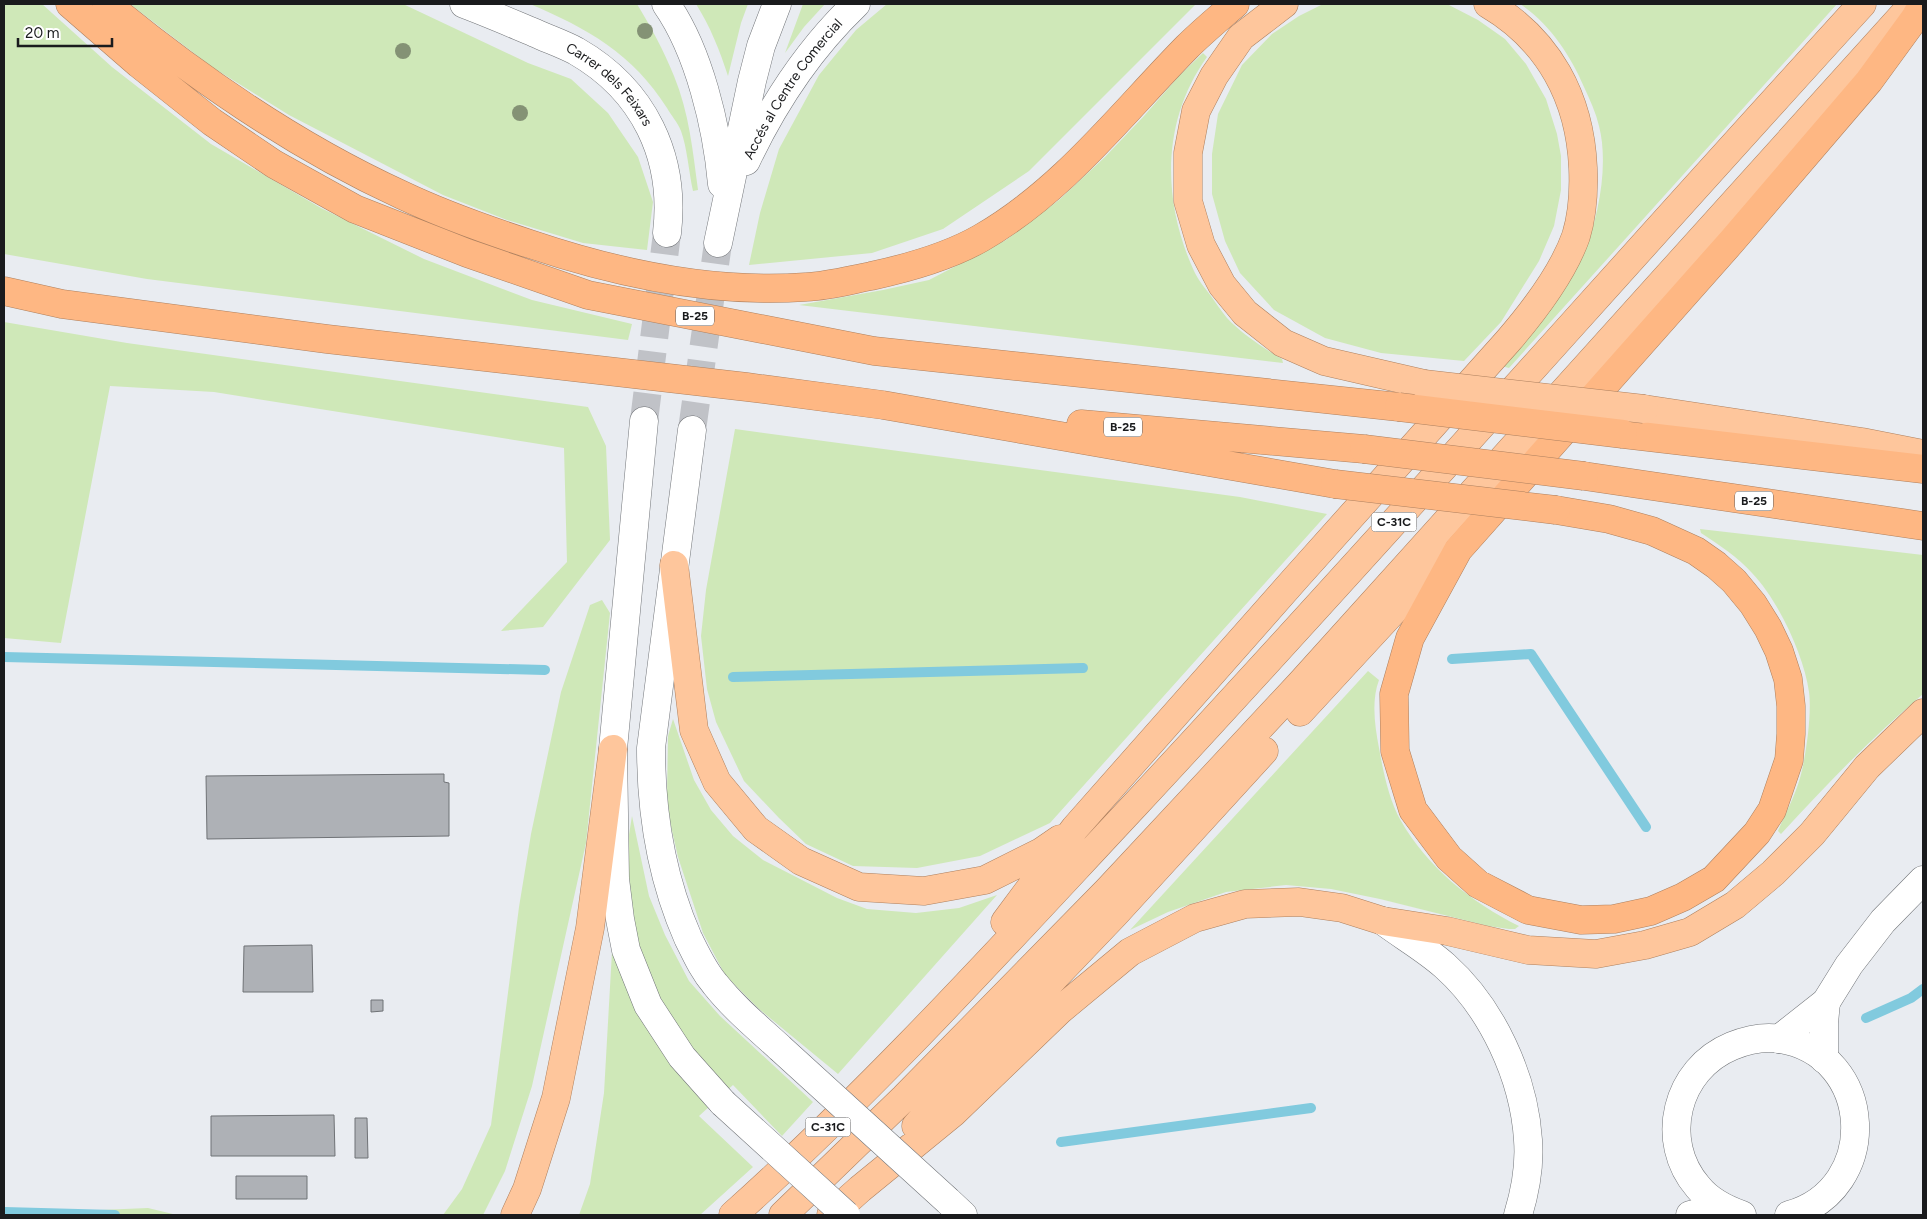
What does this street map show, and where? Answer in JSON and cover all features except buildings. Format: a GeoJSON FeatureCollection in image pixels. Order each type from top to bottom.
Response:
{"type":"FeatureCollection","features":[{"type":"Feature","properties":{"kind":"highway","name":"B-25"},"geometry":{"type":"LineString","coordinates":[[70,4],[139,64],[204,116],[274,164],[355,209],[467,254],[588,295],[874,351],[1399,407],[1923,469]]}},
{"type":"Feature","properties":{"kind":"highway"},"geometry":{"type":"LineString","coordinates":[[107,4],[178,61],[237,102],[325,156],[404,196],[476,226],[599,266],[676,281],[755,288],[808,287],[901,269],[941,256],[980,238],[1011,218],[1050,187],[1120,119],[1189,44],[1235,4]]}},
{"type":"Feature","properties":{"kind":"highway"},"geometry":{"type":"LineString","coordinates":[[1284,4],[1276,8],[1242,37],[1214,76],[1196,111],[1188,153],[1188,201],[1200,245],[1222,285],[1245,313],[1283,343],[1324,361],[1355,370],[1424,384],[1644,409],[1862,442],[1923,454]]}},
{"type":"Feature","properties":{"kind":"highway"},"geometry":{"type":"LineString","coordinates":[[920,1035],[1075,828],[1294,579],[1508,342],[1536,308],[1559,269],[1576,236],[1584,196],[1582,146],[1576,114],[1550,61],[1534,40],[1515,22],[1488,4]]}},
{"type":"Feature","properties":{"kind":"highway","name":"C-31C"},"geometry":{"type":"LineString","coordinates":[[733,1215],[858,1099],[920,1035],[1222,711],[1862,4]]}},
{"type":"Feature","properties":{"kind":"highway","name":"C-31C"},"geometry":{"type":"LineString","coordinates":[[783,1215],[904,1098],[1094,904],[1288,697],[1913,4]]}},
{"type":"Feature","properties":{"kind":"highway"},"geometry":{"type":"LineString","coordinates":[[860,1189],[967,1069],[1108,921],[1398,606],[1458,550],[1732,241],[1869,82],[1923,4]]}},
{"type":"Feature","properties":{"kind":"highway","name":"B-25"},"geometry":{"type":"LineString","coordinates":[[4,291],[62,304],[327,339],[747,387],[883,406],[1364,449],[1584,476],[1923,526]]}},
{"type":"Feature","properties":{"kind":"highway"},"geometry":{"type":"LineString","coordinates":[[883,406],[1335,484],[1556,510],[1609,519],[1652,531],[1696,551],[1734,581],[1758,612],[1779,651],[1788,679],[1791,706],[1791,734],[1788,760],[1772,810],[1757,833],[1714,879],[1683,897],[1651,911],[1614,919],[1581,920],[1528,910],[1478,884],[1449,858],[1413,810],[1395,751],[1394,694],[1410,638],[1458,550]]}},
{"type":"Feature","properties":{"kind":"highway"},"geometry":{"type":"LineString","coordinates":[[674,565],[694,730],[717,782],[756,828],[801,861],[859,887],[924,891],[985,880],[1042,852],[1075,828]]}},
{"type":"Feature","properties":{"kind":"highway"},"geometry":{"type":"LineString","coordinates":[[831,1215],[860,1189],[954,1113],[1060,1010],[1130,952],[1195,918],[1246,904],[1299,902],[1342,908],[1383,921],[1447,931],[1528,950],[1596,954],[1645,945],[1690,932],[1735,905],[1773,873],[1812,834],[1868,767],[1923,713]]}},
{"type":"Feature","properties":{"kind":"highway"},"geometry":{"type":"LineString","coordinates":[[515,1215],[527,1189],[556,1098],[590,928],[612,749]]}},
{"type":"Feature","properties":{"kind":"street","name":"Carrer dels Feixars"},"geometry":{"type":"LineString","coordinates":[[464,4],[575,50],[609,74],[623,88],[641,111],[659,148],[669,190],[667,233]]}},
{"type":"Feature","properties":{"kind":"street","name":"Accés al Centre Comercial"},"geometry":{"type":"LineString","coordinates":[[666,4],[683,36],[698,71],[708,103],[721,167],[724,208]]}},
{"type":"Feature","properties":{"kind":"street","name":"Accés al Centre Comercial"},"geometry":{"type":"LineString","coordinates":[[718,243],[760,46],[777,4]]}},
{"type":"Feature","properties":{"kind":"street","name":"Accés al Centre Comercial"},"geometry":{"type":"LineString","coordinates":[[724,208],[762,127],[785,88],[828,32],[856,4]]}},
{"type":"Feature","properties":{"kind":"street"},"geometry":{"type":"LineString","coordinates":[[644,421],[612,749],[615,879],[626,950],[648,1005],[682,1057],[723,1103],[846,1215]]}},
{"type":"Feature","properties":{"kind":"street"},"geometry":{"type":"LineString","coordinates":[[692,430],[651,748],[651,785],[656,834],[664,873],[683,927],[698,959],[714,983],[733,1005],[955,1208]]}},
{"type":"Feature","properties":{"kind":"street"},"geometry":{"type":"LineString","coordinates":[[1779,1039],[1826,1002],[1849,965],[1883,921],[1923,880]]}},
{"type":"Feature","properties":{"kind":"street"},"geometry":{"type":"LineString","coordinates":[[1383,921],[1445,966],[1482,1007],[1503,1047],[1518,1084],[1528,1140],[1525,1192],[1518,1215]]}},
{"type":"Feature","properties":{"kind":"street"},"geometry":{"type":"LineString","coordinates":[[1824,1059],[1826,1002]]}},
{"type":"Feature","properties":{"kind":"street"},"geometry":{"type":"LineString","coordinates":[[1732,1211],[1698,1188],[1681,1160],[1676,1130],[1680,1099],[1695,1072],[1719,1051],[1748,1040],[1779,1039],[1803,1045],[1824,1059],[1843,1081],[1854,1109],[1855,1139],[1847,1168],[1831,1204],[1812,1206],[1789,1215]]}},
{"type":"Feature","properties":{"kind":"street"},"geometry":{"type":"LineString","coordinates":[[1690,1215],[1732,1211]]}},
{"type":"Feature","properties":{"kind":"green space"},"geometry":{"type":"Polygon","coordinates":[[[4,4],[42,4],[112,67],[211,144],[321,208],[424,259],[532,300],[632,324],[628,340],[147,279],[4,254],[4,4]]]}},
{"type":"Feature","properties":{"kind":"green space"},"geometry":{"type":"Polygon","coordinates":[[[130,4],[403,4],[528,63],[571,79],[608,113],[638,157],[653,202],[647,250],[583,243],[507,220],[443,195],[289,115],[212,67],[130,4]]]}},
{"type":"Feature","properties":{"kind":"green space"},"geometry":{"type":"Polygon","coordinates":[[[530,4],[637,4],[662,48],[679,90],[690,132],[698,190],[693,191],[680,128],[654,89],[639,72],[624,58],[589,33],[530,4]]]}},
{"type":"Feature","properties":{"kind":"green space"},"geometry":{"type":"Polygon","coordinates":[[[696,4],[748,4],[741,23],[728,76],[706,21],[696,4]]]}},
{"type":"Feature","properties":{"kind":"green space"},"geometry":{"type":"Polygon","coordinates":[[[803,4],[825,4],[804,27],[785,53],[803,4]]]}},
{"type":"Feature","properties":{"kind":"green space"},"geometry":{"type":"Polygon","coordinates":[[[887,4],[1196,4],[1029,171],[943,229],[872,253],[749,265],[760,213],[779,149],[819,75],[856,30],[887,4]]]}},
{"type":"Feature","properties":{"kind":"green space"},"geometry":{"type":"Polygon","coordinates":[[[1447,4],[1478,20],[1505,39],[1526,64],[1546,99],[1557,134],[1561,156],[1561,190],[1554,226],[1539,261],[1501,322],[1464,361],[1381,353],[1325,338],[1274,310],[1240,273],[1225,241],[1212,194],[1212,154],[1218,114],[1242,65],[1272,34],[1299,16],[1321,5],[1447,4]]]}},
{"type":"Feature","properties":{"kind":"green space"},"geometry":{"type":"Polygon","coordinates":[[[1520,4],[1837,4],[1509,368],[1501,366],[1536,326],[1568,283],[1586,248],[1598,207],[1603,164],[1598,121],[1579,75],[1566,52],[1550,30],[1520,4]]]}},
{"type":"Feature","properties":{"kind":"green space"},"geometry":{"type":"Polygon","coordinates":[[[1203,53],[1207,57],[1192,82],[1181,108],[1174,134],[1171,162],[1176,217],[1183,244],[1194,271],[1221,310],[1239,329],[1282,359],[1283,363],[799,305],[929,280],[1006,240],[1059,200],[1105,157],[1179,76],[1203,53]]]}},
{"type":"Feature","properties":{"kind":"green space"},"geometry":{"type":"Polygon","coordinates":[[[4,322],[127,343],[588,407],[606,446],[610,540],[543,627],[501,631],[567,562],[564,448],[214,392],[110,386],[61,643],[4,638],[4,322]]]}},
{"type":"Feature","properties":{"kind":"green space"},"geometry":{"type":"Polygon","coordinates":[[[735,429],[1240,497],[1327,514],[1050,823],[980,856],[917,868],[853,866],[806,844],[744,781],[716,722],[707,689],[701,636],[706,590],[735,429]]]}},
{"type":"Feature","properties":{"kind":"green space"},"geometry":{"type":"Polygon","coordinates":[[[1700,529],[1923,555],[1923,694],[1850,762],[1781,834],[1778,831],[1798,785],[1806,747],[1810,701],[1806,677],[1796,645],[1780,613],[1762,584],[1741,562],[1701,533],[1700,529]]]}},
{"type":"Feature","properties":{"kind":"green space"},"geometry":{"type":"Polygon","coordinates":[[[602,600],[610,613],[586,843],[532,1086],[505,1171],[483,1215],[443,1215],[462,1189],[491,1125],[519,907],[531,834],[561,692],[590,605],[602,600]]]}},
{"type":"Feature","properties":{"kind":"green space"},"geometry":{"type":"Polygon","coordinates":[[[1368,671],[1379,680],[1374,705],[1376,731],[1387,785],[1401,821],[1424,854],[1452,882],[1484,906],[1519,926],[1515,929],[1509,929],[1488,926],[1380,899],[1331,889],[1286,885],[1226,892],[1168,912],[1130,930],[1368,671]]]}},
{"type":"Feature","properties":{"kind":"green space"},"geometry":{"type":"Polygon","coordinates":[[[673,719],[694,780],[711,810],[733,836],[763,860],[837,898],[867,909],[916,913],[959,908],[997,895],[838,1074],[759,1009],[725,975],[703,933],[678,857],[670,822],[667,796],[668,736],[673,719]]]}},
{"type":"Feature","properties":{"kind":"green space"},"geometry":{"type":"Polygon","coordinates":[[[632,816],[649,896],[665,935],[689,981],[720,1016],[813,1102],[782,1136],[733,1085],[699,1116],[753,1167],[700,1215],[579,1215],[590,1184],[604,1093],[613,934],[632,816]]]}},
{"type":"Feature","properties":{"kind":"green space"},"geometry":{"type":"Polygon","coordinates":[[[148,1208],[177,1215],[4,1215],[4,1214],[148,1208]]]}},
{"type":"Feature","properties":{"kind":"waterway"},"geometry":{"type":"LineString","coordinates":[[1452,659],[1531,654],[1646,827]]}},
{"type":"Feature","properties":{"kind":"waterway"},"geometry":{"type":"LineString","coordinates":[[4,657],[545,670]]}},
{"type":"Feature","properties":{"kind":"waterway"},"geometry":{"type":"LineString","coordinates":[[733,677],[1083,668]]}},
{"type":"Feature","properties":{"kind":"waterway"},"geometry":{"type":"LineString","coordinates":[[1866,1018],[1911,998],[1923,989]]}},
{"type":"Feature","properties":{"kind":"waterway"},"geometry":{"type":"LineString","coordinates":[[1061,1142],[1311,1108]]}},
{"type":"Feature","properties":{"kind":"waterway"},"geometry":{"type":"LineString","coordinates":[[4,1212],[115,1215]]}},
{"type":"Feature","properties":{"kind":"tunnel"},"geometry":{"type":"LineString","coordinates":[[644,421],[667,233]]}},
{"type":"Feature","properties":{"kind":"tunnel"},"geometry":{"type":"LineString","coordinates":[[692,430],[718,243]]}}]}
